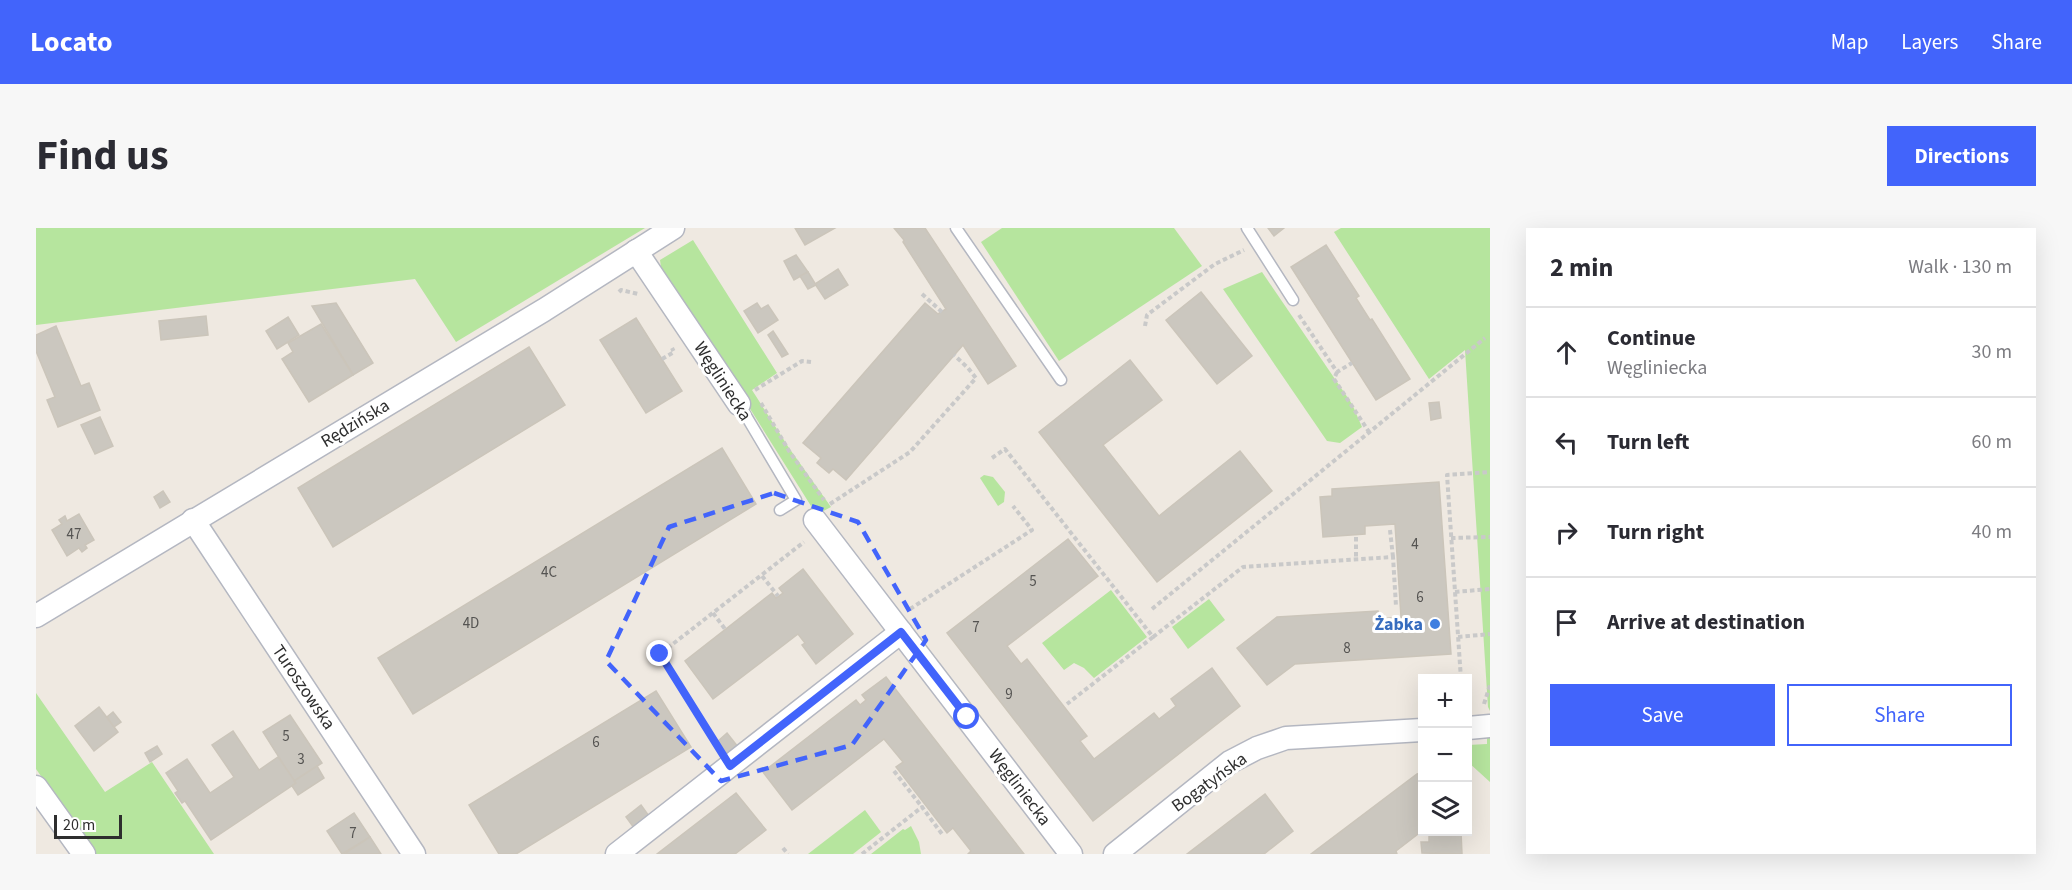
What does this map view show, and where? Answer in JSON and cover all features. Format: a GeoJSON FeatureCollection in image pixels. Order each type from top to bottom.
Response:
{"type":"FeatureCollection","features":[{"type":"Feature","properties":{"kind":"street","name":"Rędzińska"},"geometry":{"type":"LineString","coordinates":[[36,615],[544,310],[673,228]]}},
{"type":"Feature","properties":{"kind":"street","name":"Węgliniecka"},"geometry":{"type":"LineString","coordinates":[[636,251],[739,404]]}},
{"type":"Feature","properties":{"kind":"street","name":"Turoszowska"},"geometry":{"type":"LineString","coordinates":[[193,520],[414,854]]}},
{"type":"Feature","properties":{"kind":"street","name":"Węgliniecka"},"geometry":{"type":"LineString","coordinates":[[815,520],[903,622],[1071,854]]}},
{"type":"Feature","properties":{"kind":"street"},"geometry":{"type":"LineString","coordinates":[[617,854],[730,766],[903,622]]}},
{"type":"Feature","properties":{"kind":"street","name":"Bogatyńska"},"geometry":{"type":"LineString","coordinates":[[1115,854],[1230,762],[1257,748],[1286,738],[1418,730]]}},
{"type":"Feature","properties":{"kind":"street"},"geometry":{"type":"LineString","coordinates":[[36,787],[84,854]]}},
{"type":"Feature","properties":{"kind":"lane"},"geometry":{"type":"LineString","coordinates":[[956,228],[1061,380]]}},
{"type":"Feature","properties":{"kind":"lane"},"geometry":{"type":"LineString","coordinates":[[1247,228],[1294,304]]}},
{"type":"Feature","properties":{"kind":"lane","name":"Węgliniecka"},"geometry":{"type":"LineString","coordinates":[[739,404],[796,500],[780,510]]}},
{"type":"Feature","properties":{"kind":"path"},"geometry":{"type":"LineString","coordinates":[[1145,326],[1147,315],[1215,264],[1257,244]]}},
{"type":"Feature","properties":{"kind":"path"},"geometry":{"type":"LineString","coordinates":[[611,297],[621,290],[644,296]]}},
{"type":"Feature","properties":{"kind":"path"},"geometry":{"type":"LineString","coordinates":[[922,294],[942,312]]}},
{"type":"Feature","properties":{"kind":"path"},"geometry":{"type":"LineString","coordinates":[[1294,304],[1338,372]]}},
{"type":"Feature","properties":{"kind":"path"},"geometry":{"type":"LineString","coordinates":[[1152,609],[1485,338]]}},
{"type":"Feature","properties":{"kind":"path"},"geometry":{"type":"LineString","coordinates":[[811,362],[802,361],[754,391],[789,451],[828,505],[910,452],[976,378],[954,354]]}},
{"type":"Feature","properties":{"kind":"path"},"geometry":{"type":"LineString","coordinates":[[1352,363],[1338,372],[1334,379],[1369,432]]}},
{"type":"Feature","properties":{"kind":"path"},"geometry":{"type":"LineString","coordinates":[[992,458],[1005,449],[1153,637]]}},
{"type":"Feature","properties":{"kind":"path"},"geometry":{"type":"LineString","coordinates":[[1461,674],[1447,475],[1490,472]]}},
{"type":"Feature","properties":{"kind":"path"},"geometry":{"type":"LineString","coordinates":[[903,622],[1032,530],[1013,506]]}},
{"type":"Feature","properties":{"kind":"path"},"geometry":{"type":"LineString","coordinates":[[1390,530],[1396,606]]}},
{"type":"Feature","properties":{"kind":"path"},"geometry":{"type":"LineString","coordinates":[[1356,537],[1356,560]]}},
{"type":"Feature","properties":{"kind":"path"},"geometry":{"type":"LineString","coordinates":[[1451,538],[1490,537]]}},
{"type":"Feature","properties":{"kind":"path"},"geometry":{"type":"LineString","coordinates":[[730,766],[660,654],[805,542]]}},
{"type":"Feature","properties":{"kind":"path"},"geometry":{"type":"LineString","coordinates":[[1067,704],[1243,567],[1393,557]]}},
{"type":"Feature","properties":{"kind":"path"},"geometry":{"type":"LineString","coordinates":[[762,576],[778,596]]}},
{"type":"Feature","properties":{"kind":"path"},"geometry":{"type":"LineString","coordinates":[[1455,592],[1490,589]]}},
{"type":"Feature","properties":{"kind":"path"},"geometry":{"type":"LineString","coordinates":[[713,613],[725,629]]}},
{"type":"Feature","properties":{"kind":"path"},"geometry":{"type":"LineString","coordinates":[[1458,637],[1490,634]]}},
{"type":"Feature","properties":{"kind":"path"},"geometry":{"type":"LineString","coordinates":[[1480,722],[1490,685]]}},
{"type":"Feature","properties":{"kind":"path"},"geometry":{"type":"LineString","coordinates":[[894,771],[942,834]]}},
{"type":"Feature","properties":{"kind":"path"},"geometry":{"type":"LineString","coordinates":[[862,854],[922,807]]}},
{"type":"Feature","properties":{"kind":"path"},"geometry":{"type":"LineString","coordinates":[[783,848],[788,854]]}},
{"type":"Feature","properties":{"kind":"highlighted area"},"geometry":{"type":"Polygon","coordinates":[[[774,493],[858,522],[926,640],[852,745],[721,781],[606,661],[669,527],[774,493]]]}},
{"type":"Feature","properties":{"kind":"green space"},"geometry":{"type":"Polygon","coordinates":[[[36,228],[645,228],[456,342],[415,279],[36,325],[36,228]]]}},
{"type":"Feature","properties":{"kind":"green space"},"geometry":{"type":"Polygon","coordinates":[[[1002,228],[1174,228],[1202,266],[1059,361],[981,242],[1002,228]]]}},
{"type":"Feature","properties":{"kind":"green space"},"geometry":{"type":"Polygon","coordinates":[[[1341,228],[1490,228],[1490,711],[1465,350],[1429,379],[1334,232],[1341,228]]]}},
{"type":"Feature","properties":{"kind":"green space"},"geometry":{"type":"Polygon","coordinates":[[[693,240],[777,373],[752,390],[831,507],[814,516],[811,506],[661,267],[660,260],[693,240]]]}},
{"type":"Feature","properties":{"kind":"green space"},"geometry":{"type":"Polygon","coordinates":[[[1262,272],[1352,404],[1362,427],[1340,443],[1327,441],[1223,289],[1262,272]]]}},
{"type":"Feature","properties":{"kind":"green space"},"geometry":{"type":"Polygon","coordinates":[[[984,475],[993,477],[1005,492],[1004,502],[998,506],[980,478],[984,475]]]}},
{"type":"Feature","properties":{"kind":"green space"},"geometry":{"type":"Polygon","coordinates":[[[1111,590],[1147,637],[1094,678],[1084,668],[1074,663],[1064,670],[1042,643],[1111,590]]]}},
{"type":"Feature","properties":{"kind":"green space"},"geometry":{"type":"Polygon","coordinates":[[[1209,599],[1225,620],[1188,649],[1172,627],[1209,599]]]}},
{"type":"Feature","properties":{"kind":"green space"},"geometry":{"type":"Polygon","coordinates":[[[36,693],[105,792],[152,762],[214,854],[96,854],[36,769],[36,693]]]}},
{"type":"Feature","properties":{"kind":"green space"},"geometry":{"type":"Polygon","coordinates":[[[1487,736],[1490,736],[1490,782],[1472,766],[1472,745],[1487,744],[1487,736]]]}},
{"type":"Feature","properties":{"kind":"green space"},"geometry":{"type":"Polygon","coordinates":[[[865,810],[881,832],[853,854],[808,854],[865,810]]]}},
{"type":"Feature","properties":{"kind":"green space"},"geometry":{"type":"Polygon","coordinates":[[[911,826],[919,842],[921,854],[871,854],[903,829],[911,826]]]}},
{"type":"Feature","properties":{"kind":"building"},"geometry":{"type":"Polygon","coordinates":[[[795,228],[835,228],[805,245],[795,228]]]}},
{"type":"Feature","properties":{"kind":"building"},"geometry":{"type":"Polygon","coordinates":[[[894,228],[925,228],[1016,366],[988,384],[963,345],[846,480],[833,469],[829,473],[817,463],[821,458],[803,443],[925,303],[938,314],[946,309],[903,242],[904,240],[894,228]]]}},
{"type":"Feature","properties":{"kind":"building"},"geometry":{"type":"Polygon","coordinates":[[[1268,228],[1284,228],[1274,236],[1268,228]]]}},
{"type":"Feature","properties":{"kind":"building"},"geometry":{"type":"Polygon","coordinates":[[[1326,245],[1359,296],[1356,298],[1410,379],[1376,400],[1291,267],[1326,245]]]}},
{"type":"Feature","properties":{"kind":"building"},"geometry":{"type":"Polygon","coordinates":[[[796,255],[808,272],[794,280],[784,261],[796,255]]]}},
{"type":"Feature","properties":{"kind":"building"},"geometry":{"type":"Polygon","coordinates":[[[838,269],[848,285],[825,299],[815,284],[838,269]]]}},
{"type":"Feature","properties":{"kind":"building"},"geometry":{"type":"Polygon","coordinates":[[[808,272],[816,285],[808,289],[800,276],[808,272]]]}},
{"type":"Feature","properties":{"kind":"building"},"geometry":{"type":"Polygon","coordinates":[[[1201,292],[1252,356],[1217,384],[1166,320],[1201,292]]]}},
{"type":"Feature","properties":{"kind":"building"},"geometry":{"type":"Polygon","coordinates":[[[336,303],[373,363],[353,375],[312,306],[336,303]]]}},
{"type":"Feature","properties":{"kind":"building"},"geometry":{"type":"Polygon","coordinates":[[[757,303],[761,309],[768,305],[778,320],[758,333],[744,311],[757,303]]]}},
{"type":"Feature","properties":{"kind":"building"},"geometry":{"type":"Polygon","coordinates":[[[206,316],[208,335],[161,340],[159,321],[206,316]]]}},
{"type":"Feature","properties":{"kind":"building"},"geometry":{"type":"Polygon","coordinates":[[[288,317],[299,335],[277,349],[266,331],[288,317]]]}},
{"type":"Feature","properties":{"kind":"building"},"geometry":{"type":"Polygon","coordinates":[[[636,318],[682,391],[646,413],[600,340],[636,318]]]}},
{"type":"Feature","properties":{"kind":"building"},"geometry":{"type":"Polygon","coordinates":[[[321,324],[353,375],[309,402],[282,359],[293,352],[288,343],[321,324]]]}},
{"type":"Feature","properties":{"kind":"building"},"geometry":{"type":"Polygon","coordinates":[[[56,326],[81,386],[89,383],[100,410],[58,427],[47,400],[55,397],[36,351],[36,335],[56,326]]]}},
{"type":"Feature","properties":{"kind":"building"},"geometry":{"type":"Polygon","coordinates":[[[773,331],[788,354],[782,357],[768,335],[773,331]]]}},
{"type":"Feature","properties":{"kind":"building"},"geometry":{"type":"Polygon","coordinates":[[[529,347],[565,405],[333,547],[298,488],[529,347]]]}},
{"type":"Feature","properties":{"kind":"building"},"geometry":{"type":"Polygon","coordinates":[[[1130,360],[1162,400],[1103,445],[1159,516],[1240,451],[1272,491],[1157,582],[1039,432],[1130,360]]]}},
{"type":"Feature","properties":{"kind":"building"},"geometry":{"type":"Polygon","coordinates":[[[1439,402],[1441,418],[1431,420],[1429,403],[1439,402]]]}},
{"type":"Feature","properties":{"kind":"building"},"geometry":{"type":"Polygon","coordinates":[[[100,417],[113,446],[95,454],[81,425],[100,417]]]}},
{"type":"Feature","properties":{"kind":"building"},"geometry":{"type":"Polygon","coordinates":[[[722,448],[756,504],[413,714],[378,658],[722,448]]]}},
{"type":"Feature","properties":{"kind":"building"},"geometry":{"type":"Polygon","coordinates":[[[1439,482],[1451,654],[1295,664],[1267,685],[1237,648],[1277,617],[1378,611],[1379,619],[1401,617],[1395,524],[1365,526],[1365,534],[1323,537],[1320,497],[1332,496],[1332,489],[1439,482]]]}},
{"type":"Feature","properties":{"kind":"building"},"geometry":{"type":"Polygon","coordinates":[[[163,491],[170,502],[160,508],[154,497],[163,491]]]}},
{"type":"Feature","properties":{"kind":"building"},"geometry":{"type":"Polygon","coordinates":[[[79,514],[94,540],[85,545],[87,548],[82,552],[79,548],[67,556],[52,530],[62,524],[59,520],[65,516],[67,521],[79,514]]]}},
{"type":"Feature","properties":{"kind":"building"},"geometry":{"type":"Polygon","coordinates":[[[1068,539],[1098,576],[1007,646],[1021,664],[1027,659],[1087,736],[1080,741],[1094,759],[1154,713],[1159,719],[1176,706],[1171,699],[1212,668],[1240,706],[1093,821],[947,633],[1068,539]]]}},
{"type":"Feature","properties":{"kind":"building"},"geometry":{"type":"Polygon","coordinates":[[[803,569],[853,634],[816,664],[802,645],[805,643],[798,634],[713,699],[685,661],[772,593],[776,598],[783,593],[779,588],[803,569]]]}},
{"type":"Feature","properties":{"kind":"building"},"geometry":{"type":"Polygon","coordinates":[[[886,677],[1024,854],[968,854],[971,851],[953,828],[947,833],[896,767],[903,762],[884,739],[792,810],[763,772],[856,700],[860,705],[866,700],[862,695],[886,677]]]}},
{"type":"Feature","properties":{"kind":"building"},"geometry":{"type":"Polygon","coordinates":[[[656,691],[691,747],[516,854],[499,854],[469,805],[656,691]]]}},
{"type":"Feature","properties":{"kind":"building"},"geometry":{"type":"Polygon","coordinates":[[[99,707],[118,732],[94,751],[75,726],[99,707]]]}},
{"type":"Feature","properties":{"kind":"building"},"geometry":{"type":"Polygon","coordinates":[[[113,712],[121,722],[114,727],[107,717],[113,712]]]}},
{"type":"Feature","properties":{"kind":"building"},"geometry":{"type":"Polygon","coordinates":[[[290,715],[322,763],[294,781],[263,732],[290,715]]]}},
{"type":"Feature","properties":{"kind":"building"},"geometry":{"type":"Polygon","coordinates":[[[233,731],[259,770],[278,757],[296,783],[211,840],[185,801],[182,803],[175,793],[178,791],[166,773],[187,759],[210,793],[234,777],[212,745],[233,731]]]}},
{"type":"Feature","properties":{"kind":"building"},"geometry":{"type":"Polygon","coordinates":[[[727,733],[738,747],[728,755],[718,741],[727,733]]]}},
{"type":"Feature","properties":{"kind":"building"},"geometry":{"type":"Polygon","coordinates":[[[157,746],[162,754],[150,762],[145,753],[157,746]]]}},
{"type":"Feature","properties":{"kind":"building"},"geometry":{"type":"Polygon","coordinates":[[[317,766],[324,778],[298,795],[292,786],[296,783],[294,781],[317,766]]]}},
{"type":"Feature","properties":{"kind":"building"},"geometry":{"type":"Polygon","coordinates":[[[1417,774],[1418,834],[1396,851],[1397,854],[1311,854],[1417,774]]]}},
{"type":"Feature","properties":{"kind":"building"},"geometry":{"type":"Polygon","coordinates":[[[736,793],[766,830],[735,854],[657,854],[736,793]]]}},
{"type":"Feature","properties":{"kind":"building"},"geometry":{"type":"Polygon","coordinates":[[[1265,794],[1293,831],[1264,854],[1187,854],[1265,794]]]}},
{"type":"Feature","properties":{"kind":"building"},"geometry":{"type":"Polygon","coordinates":[[[641,805],[649,816],[634,828],[626,817],[641,805]]]}},
{"type":"Feature","properties":{"kind":"building"},"geometry":{"type":"Polygon","coordinates":[[[354,813],[370,837],[342,854],[327,831],[354,813]]]}},
{"type":"Feature","properties":{"kind":"building"},"geometry":{"type":"Polygon","coordinates":[[[1429,836],[1461,836],[1462,854],[1422,853],[1421,842],[1429,842],[1429,836]]]}},
{"type":"Feature","properties":{"kind":"building"},"geometry":{"type":"Polygon","coordinates":[[[370,837],[381,854],[344,854],[370,837]]]}},
{"type":"Feature","properties":{"kind":"place","name":"Żabka"},"geometry":{"type":"Point","coordinates":[1435,624]}},
{"type":"Feature","properties":{"kind":"route"},"geometry":{"type":"LineString","coordinates":[[660,654],[730,766],[901,632],[967,717]]}}]}
